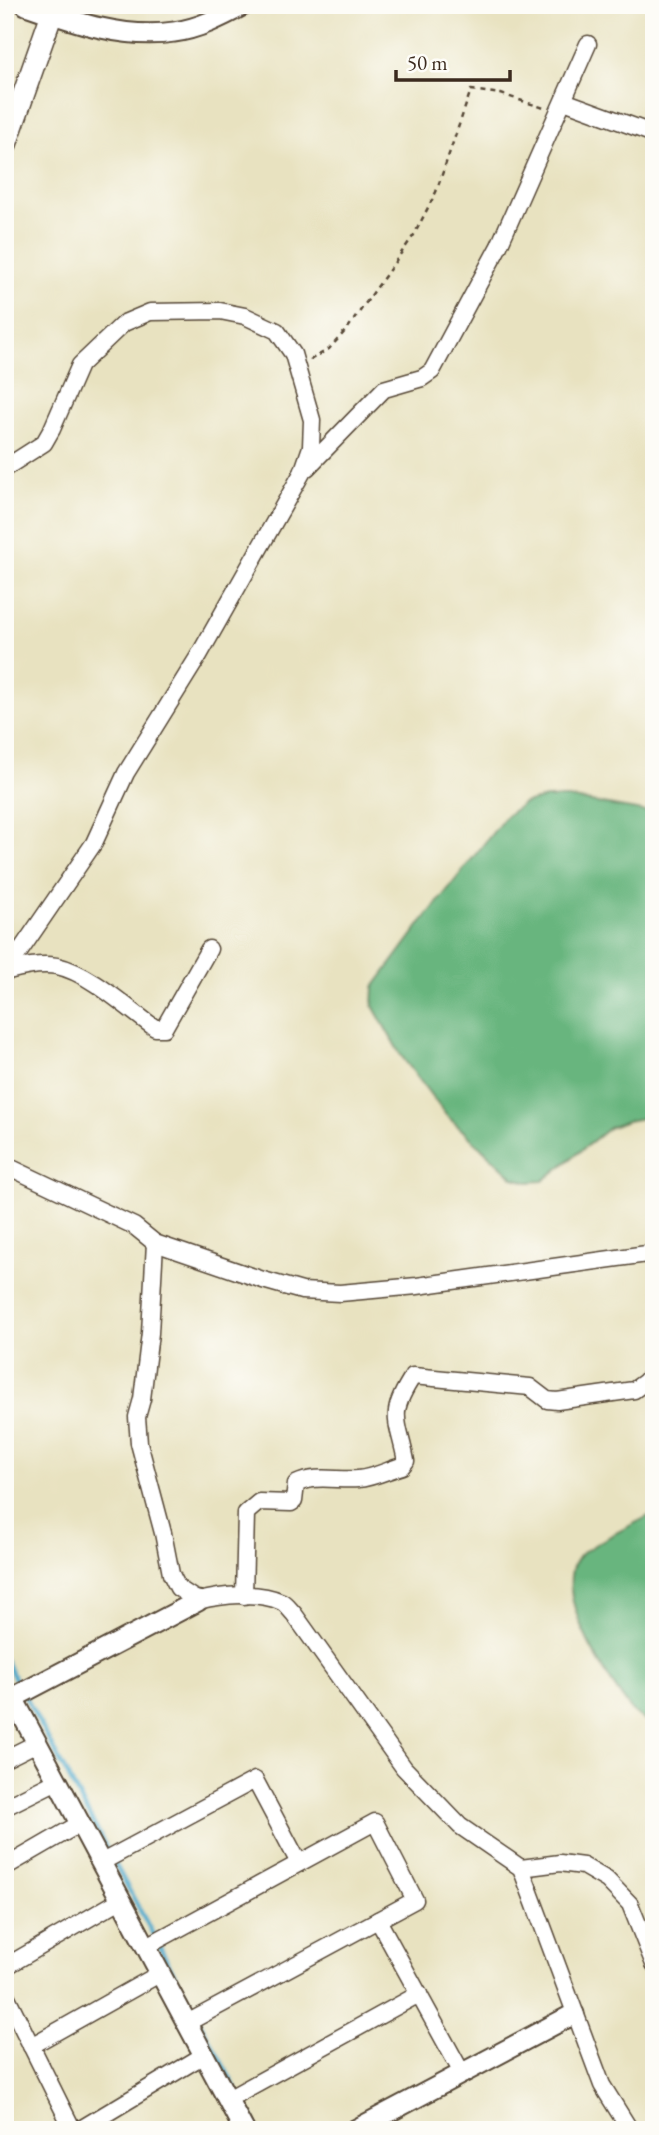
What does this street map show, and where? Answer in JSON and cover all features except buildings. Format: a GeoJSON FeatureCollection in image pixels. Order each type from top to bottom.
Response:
{"type":"FeatureCollection","features":[{"type":"Feature","properties":{"kind":"main road"},"geometry":{"type":"LineString","coordinates":[[5,147],[54,10]]}},
{"type":"Feature","properties":{"kind":"street"},"geometry":{"type":"LineString","coordinates":[[26,5],[54,10],[103,28],[151,34],[199,26],[244,5]]}},
{"type":"Feature","properties":{"kind":"street"},"geometry":{"type":"LineString","coordinates":[[302,473],[384,389],[422,378],[432,371],[499,246],[588,44]]}},
{"type":"Feature","properties":{"kind":"street"},"geometry":{"type":"LineString","coordinates":[[561,107],[654,134]]}},
{"type":"Feature","properties":{"kind":"street"},"geometry":{"type":"LineString","coordinates":[[5,468],[44,443],[80,365],[124,323],[150,312],[220,311],[245,316],[277,331],[297,364],[312,420],[311,447],[302,473],[198,657],[126,773],[94,843],[6,972]]}},
{"type":"Feature","properties":{"kind":"street"},"geometry":{"type":"LineString","coordinates":[[6,972],[41,965],[58,967],[100,988],[155,1028],[164,1028],[209,949]]}},
{"type":"Feature","properties":{"kind":"street"},"geometry":{"type":"LineString","coordinates":[[5,1165],[134,1226],[155,1243],[302,1291],[340,1293],[416,1286],[654,1253]]}},
{"type":"Feature","properties":{"kind":"street"},"geometry":{"type":"LineString","coordinates":[[155,1243],[150,1333],[142,1399],[137,1417],[139,1443],[171,1574],[178,1588],[198,1601]]}},
{"type":"Feature","properties":{"kind":"street"},"geometry":{"type":"LineString","coordinates":[[244,1596],[246,1514],[259,1502],[291,1503],[294,1501],[296,1484],[303,1480],[360,1479],[402,1466],[406,1461],[398,1432],[396,1409],[399,1398],[413,1376],[530,1387],[547,1400],[557,1401],[634,1390],[654,1371]]}},
{"type":"Feature","properties":{"kind":"street"},"geometry":{"type":"LineString","coordinates":[[244,2130],[37,1743],[9,1700],[198,1601],[215,1597],[244,1596],[283,1602],[404,1768],[460,1826],[521,1868],[602,2084],[630,2130]]}},
{"type":"Feature","properties":{"kind":"street"},"geometry":{"type":"LineString","coordinates":[[5,1759],[37,1743]]}},
{"type":"Feature","properties":{"kind":"street"},"geometry":{"type":"LineString","coordinates":[[102,1863],[255,1780],[299,1863]]}},
{"type":"Feature","properties":{"kind":"street"},"geometry":{"type":"LineString","coordinates":[[5,1807],[57,1781]]}},
{"type":"Feature","properties":{"kind":"street"},"geometry":{"type":"LineString","coordinates":[[146,1946],[375,1822],[415,1900],[187,2023]]}},
{"type":"Feature","properties":{"kind":"street"},"geometry":{"type":"LineString","coordinates":[[5,1867],[80,1823]]}},
{"type":"Feature","properties":{"kind":"street"},"geometry":{"type":"LineString","coordinates":[[521,1868],[560,1863],[583,1866],[607,1880],[630,1905],[654,1964]]}},
{"type":"Feature","properties":{"kind":"street"},"geometry":{"type":"LineString","coordinates":[[5,1968],[122,1899]]}},
{"type":"Feature","properties":{"kind":"street"},"geometry":{"type":"LineString","coordinates":[[378,1920],[462,2073]]}},
{"type":"Feature","properties":{"kind":"street"},"geometry":{"type":"LineString","coordinates":[[31,2046],[161,1973]]}},
{"type":"Feature","properties":{"kind":"street"},"geometry":{"type":"LineString","coordinates":[[228,2099],[419,1994]]}},
{"type":"Feature","properties":{"kind":"street"},"geometry":{"type":"LineString","coordinates":[[6,1996],[73,2130]]}},
{"type":"Feature","properties":{"kind":"street"},"geometry":{"type":"LineString","coordinates":[[355,2130],[574,2014]]}},
{"type":"Feature","properties":{"kind":"street"},"geometry":{"type":"LineString","coordinates":[[79,2130],[204,2055]]}},
{"type":"Feature","properties":{"kind":"path"},"geometry":{"type":"LineString","coordinates":[[297,364],[317,358],[329,349],[348,328],[414,235],[436,192],[471,90],[561,107]]}},
{"type":"Feature","properties":{"kind":"green space"},"geometry":{"type":"Polygon","coordinates":[[[546,798],[568,798],[654,813],[654,1116],[627,1121],[609,1128],[543,1181],[527,1182],[514,1178],[446,1115],[400,1054],[373,1006],[374,987],[506,816],[524,803],[546,798]]]}},
{"type":"Feature","properties":{"kind":"green space"},"geometry":{"type":"Polygon","coordinates":[[[654,1513],[654,1728],[629,1707],[608,1676],[584,1634],[571,1591],[572,1572],[579,1556],[654,1513]]]}},
{"type":"Feature","properties":{"kind":"waterway"},"geometry":{"type":"LineString","coordinates":[[5,1660],[20,1688]]}},
{"type":"Feature","properties":{"kind":"waterway"},"geometry":{"type":"LineString","coordinates":[[25,1696],[236,2089]]}},
{"type":"Feature","properties":{"kind":"waterway"},"geometry":{"type":"LineString","coordinates":[[240,2097],[258,2130]]}}]}
